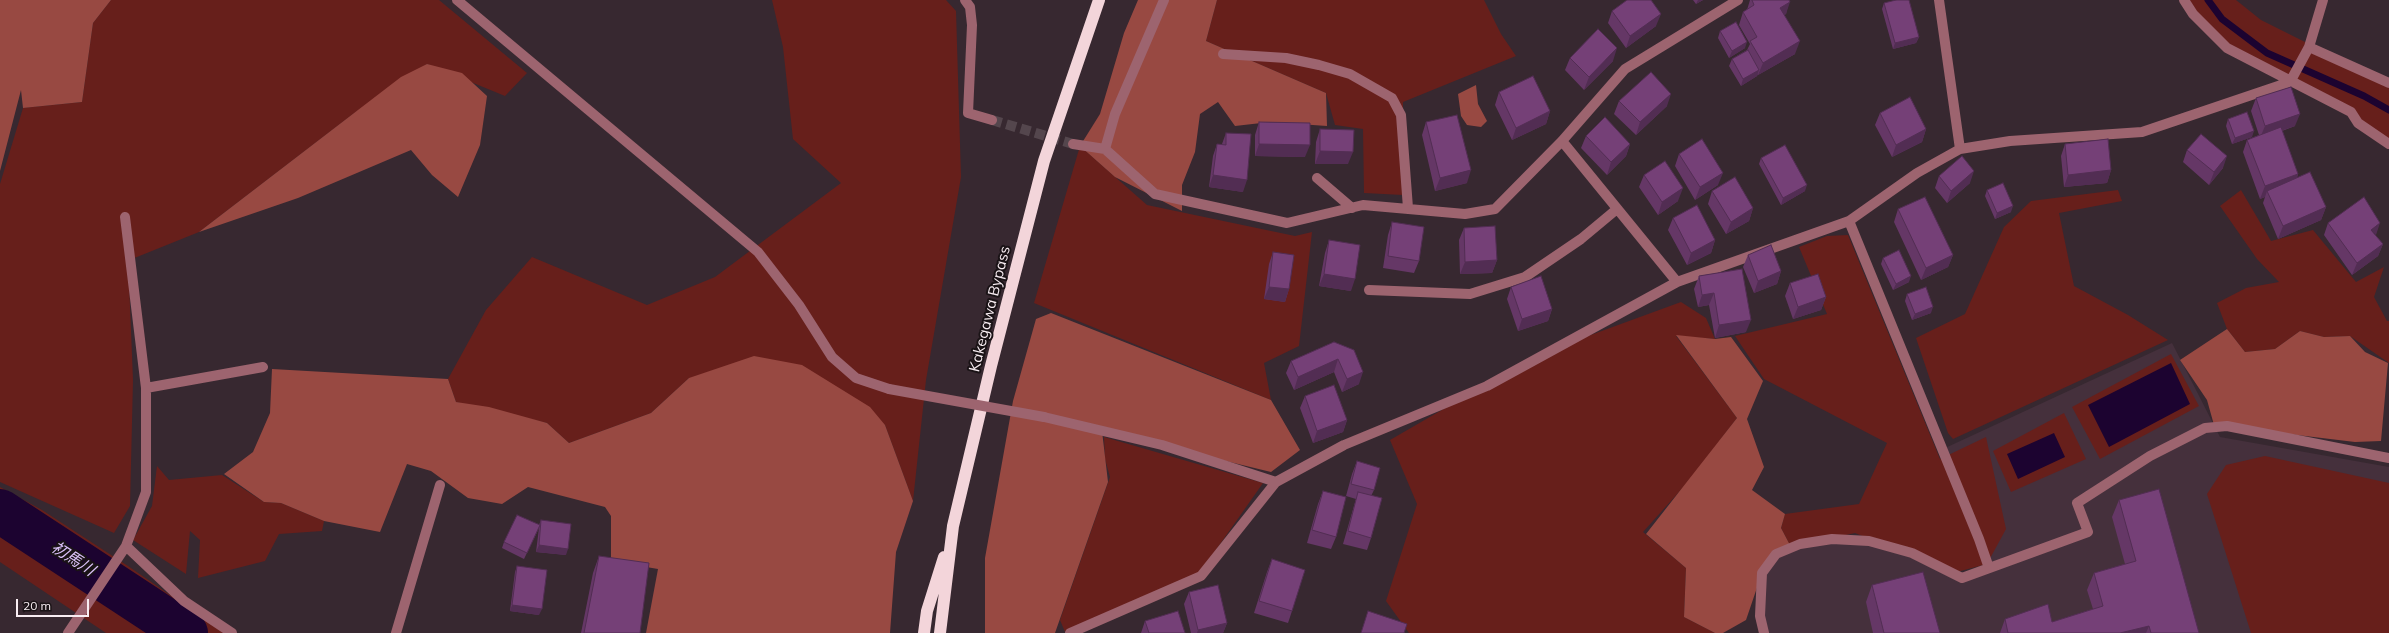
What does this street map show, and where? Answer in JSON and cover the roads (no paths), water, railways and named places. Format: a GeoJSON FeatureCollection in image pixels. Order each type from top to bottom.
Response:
{"type":"FeatureCollection","features":[{"type":"Feature","properties":{"kind":"highway","name":"Kakegawa Bypass"},"geometry":{"type":"LineString","coordinates":[[940,633],[953,526],[990,373],[1044,161],[1098,0]]}},
{"type":"Feature","properties":{"kind":"highway"},"geometry":{"type":"LineString","coordinates":[[924,633],[927,611],[953,526]]}},
{"type":"Feature","properties":{"kind":"street"},"geometry":{"type":"LineString","coordinates":[[457,0],[758,252],[799,305],[832,357],[856,378],[889,389],[1044,417],[1162,445],[1276,482]]}},
{"type":"Feature","properties":{"kind":"street"},"geometry":{"type":"LineString","coordinates":[[965,0],[970,7],[972,25],[968,113],[992,120]]}},
{"type":"Feature","properties":{"kind":"street"},"geometry":{"type":"LineString","coordinates":[[1105,149],[1115,114],[1164,0]]}},
{"type":"Feature","properties":{"kind":"street"},"geometry":{"type":"LineString","coordinates":[[1073,144],[1105,149],[1155,194],[1287,223],[1363,205],[1464,214],[1495,209],[1562,141],[1625,69],[1738,0]]}},
{"type":"Feature","properties":{"kind":"street"},"geometry":{"type":"LineString","coordinates":[[1938,0],[1960,149]]}},
{"type":"Feature","properties":{"kind":"street"},"geometry":{"type":"LineString","coordinates":[[2184,0],[2193,14],[2227,48],[2292,79],[2351,112],[2358,123],[2389,144]]}},
{"type":"Feature","properties":{"kind":"street"},"geometry":{"type":"LineString","coordinates":[[1070,633],[1201,576],[1276,482],[1344,445],[1487,386],[1677,282],[1850,221],[1917,173],[1960,149],[2010,141],[2142,132],[2292,79],[2309,47],[2322,0]]}},
{"type":"Feature","properties":{"kind":"street"},"geometry":{"type":"LineString","coordinates":[[2309,47],[2389,83]]}},
{"type":"Feature","properties":{"kind":"street"},"geometry":{"type":"LineString","coordinates":[[1223,54],[1286,58],[1319,65],[1350,74],[1392,98],[1401,115],[1408,208]]}},
{"type":"Feature","properties":{"kind":"street"},"geometry":{"type":"LineString","coordinates":[[1562,141],[1677,282]]}},
{"type":"Feature","properties":{"kind":"street"},"geometry":{"type":"LineString","coordinates":[[1317,178],[1352,208]]}},
{"type":"Feature","properties":{"kind":"street"},"geometry":{"type":"LineString","coordinates":[[1369,290],[1470,294],[1525,277],[1581,239],[1617,209]]}},
{"type":"Feature","properties":{"kind":"street"},"geometry":{"type":"LineString","coordinates":[[68,633],[126,546],[146,492],[146,388],[125,217]]}},
{"type":"Feature","properties":{"kind":"street"},"geometry":{"type":"LineString","coordinates":[[1850,221],[1979,539],[1989,568]]}},
{"type":"Feature","properties":{"kind":"street"},"geometry":{"type":"LineString","coordinates":[[146,388],[263,367]]}},
{"type":"Feature","properties":{"kind":"street"},"geometry":{"type":"LineString","coordinates":[[1764,633],[1760,616],[1762,573],[1776,554],[1800,544],[1832,539],[1869,542],[1912,553],[1962,578],[2088,532],[2077,503],[2150,456],[2205,428],[2227,426],[2389,458]]}},
{"type":"Feature","properties":{"kind":"street"},"geometry":{"type":"LineString","coordinates":[[396,633],[440,485]]}},
{"type":"Feature","properties":{"kind":"street"},"geometry":{"type":"LineString","coordinates":[[126,546],[184,601],[232,633]]}},
{"type":"Feature","properties":{"kind":"waterway"},"geometry":{"type":"LineString","coordinates":[[2208,0],[2222,19],[2267,53],[2364,96],[2389,110]]}},
{"type":"Feature","properties":{"kind":"waterway","name":"初馬川"},"geometry":{"type":"LineString","coordinates":[[0,511],[186,633]]}},
{"type":"Feature","properties":{"kind":"tunnel"},"geometry":{"type":"LineString","coordinates":[[992,120],[1073,144]]}}]}
